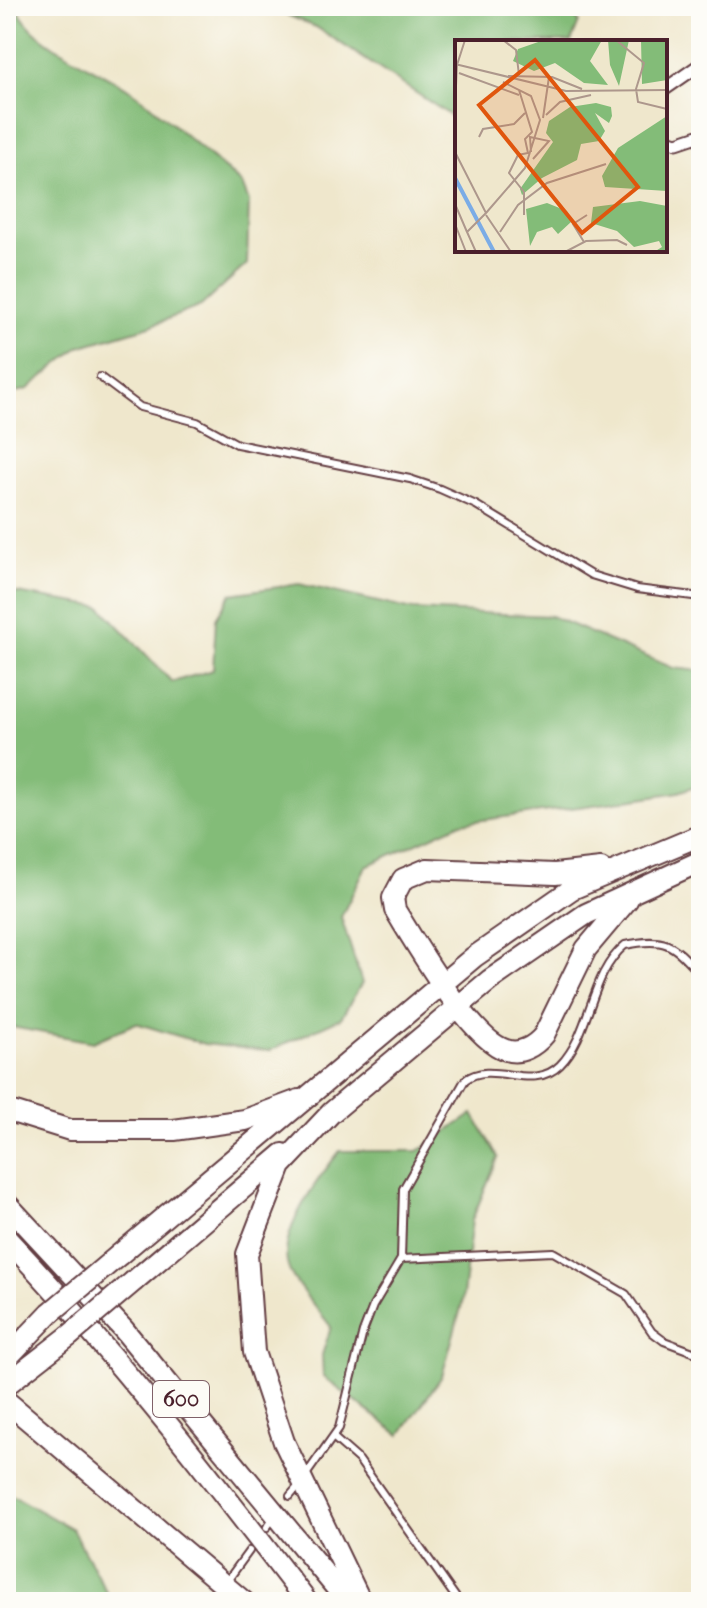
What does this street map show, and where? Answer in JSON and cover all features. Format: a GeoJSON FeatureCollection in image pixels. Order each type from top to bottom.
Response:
{"type":"FeatureCollection","features":[{"type":"Feature","properties":{"kind":"highway"},"geometry":{"type":"LineString","coordinates":[[6,1359],[50,1313],[474,957],[572,889],[701,835]]}},
{"type":"Feature","properties":{"kind":"highway"},"geometry":{"type":"LineString","coordinates":[[6,1385],[69,1336],[459,1006],[586,914],[701,861]]}},
{"type":"Feature","properties":{"kind":"highway"},"geometry":{"type":"LineString","coordinates":[[629,865],[555,874],[427,869],[413,872],[396,889],[395,910],[442,985],[486,1036],[507,1051],[527,1049],[537,1043],[586,949],[637,890]]}},
{"type":"Feature","properties":{"kind":"highway"},"geometry":{"type":"LineString","coordinates":[[6,1110],[70,1130],[174,1130],[245,1120],[314,1094]]}},
{"type":"Feature","properties":{"kind":"highway"},"geometry":{"type":"LineString","coordinates":[[331,1113],[281,1166],[247,1254],[254,1352],[284,1442],[361,1602]]}},
{"type":"Feature","properties":{"kind":"highway","name":"600"},"geometry":{"type":"LineString","coordinates":[[6,1203],[124,1330],[348,1602]]}},
{"type":"Feature","properties":{"kind":"highway","name":"600"},"geometry":{"type":"LineString","coordinates":[[6,1238],[79,1315],[161,1412],[307,1602]]}},
{"type":"Feature","properties":{"kind":"highway"},"geometry":{"type":"LineString","coordinates":[[6,1401],[244,1602]]}},
{"type":"Feature","properties":{"kind":"street"},"geometry":{"type":"LineString","coordinates":[[667,88],[701,64]]}},
{"type":"Feature","properties":{"kind":"street"},"geometry":{"type":"LineString","coordinates":[[667,140],[677,143],[701,135]]}},
{"type":"Feature","properties":{"kind":"lane"},"geometry":{"type":"LineString","coordinates":[[100,377],[140,407],[197,422],[237,444],[410,479],[440,489],[476,505],[591,575],[637,589],[701,597]]}},
{"type":"Feature","properties":{"kind":"lane"},"geometry":{"type":"LineString","coordinates":[[308,1472],[334,1438],[363,1332],[373,1306],[401,1259],[403,1189],[465,1080],[484,1071],[519,1078],[540,1075],[559,1066],[608,965],[625,945],[658,940],[670,944],[701,975]]}},
{"type":"Feature","properties":{"kind":"lane"},"geometry":{"type":"LineString","coordinates":[[401,1259],[553,1252],[626,1294],[652,1332],[664,1341],[701,1355]]}},
{"type":"Feature","properties":{"kind":"lane"},"geometry":{"type":"LineString","coordinates":[[334,1438],[359,1460],[459,1602]]}},
{"type":"Feature","properties":{"kind":"lane"},"geometry":{"type":"LineString","coordinates":[[290,1496],[296,1489]]}},
{"type":"Feature","properties":{"kind":"lane"},"geometry":{"type":"LineString","coordinates":[[230,1577],[249,1551]]}},
{"type":"Feature","properties":{"kind":"lane"},"geometry":{"type":"LineString","coordinates":[[211,1602],[219,1592]]}},
{"type":"Feature","properties":{"kind":"green space"},"geometry":{"type":"Polygon","coordinates":[[[6,6],[17,6],[37,33],[53,45],[139,96],[242,184],[249,202],[247,264],[201,306],[150,326],[79,347],[28,389],[6,395],[6,6]]]}},
{"type":"Feature","properties":{"kind":"green space"},"geometry":{"type":"Polygon","coordinates":[[[265,6],[567,6],[579,22],[572,40],[455,40],[455,119],[316,27],[265,6]]]}},
{"type":"Feature","properties":{"kind":"green space"},"geometry":{"type":"Polygon","coordinates":[[[299,584],[413,610],[551,616],[673,668],[701,671],[701,784],[679,792],[461,823],[366,866],[341,917],[362,983],[341,1018],[269,1051],[204,1044],[136,1023],[93,1042],[6,1026],[6,594],[11,592],[101,607],[172,682],[213,670],[216,618],[231,594],[299,584]]]}},
{"type":"Feature","properties":{"kind":"green space"},"geometry":{"type":"Polygon","coordinates":[[[473,1114],[498,1157],[472,1220],[462,1304],[442,1376],[400,1435],[323,1377],[322,1355],[331,1327],[290,1272],[286,1258],[288,1242],[310,1191],[340,1151],[418,1151],[473,1114]]]}},
{"type":"Feature","properties":{"kind":"green space"},"geometry":{"type":"Polygon","coordinates":[[[6,1492],[72,1529],[112,1602],[6,1602],[6,1492]]]}}]}
